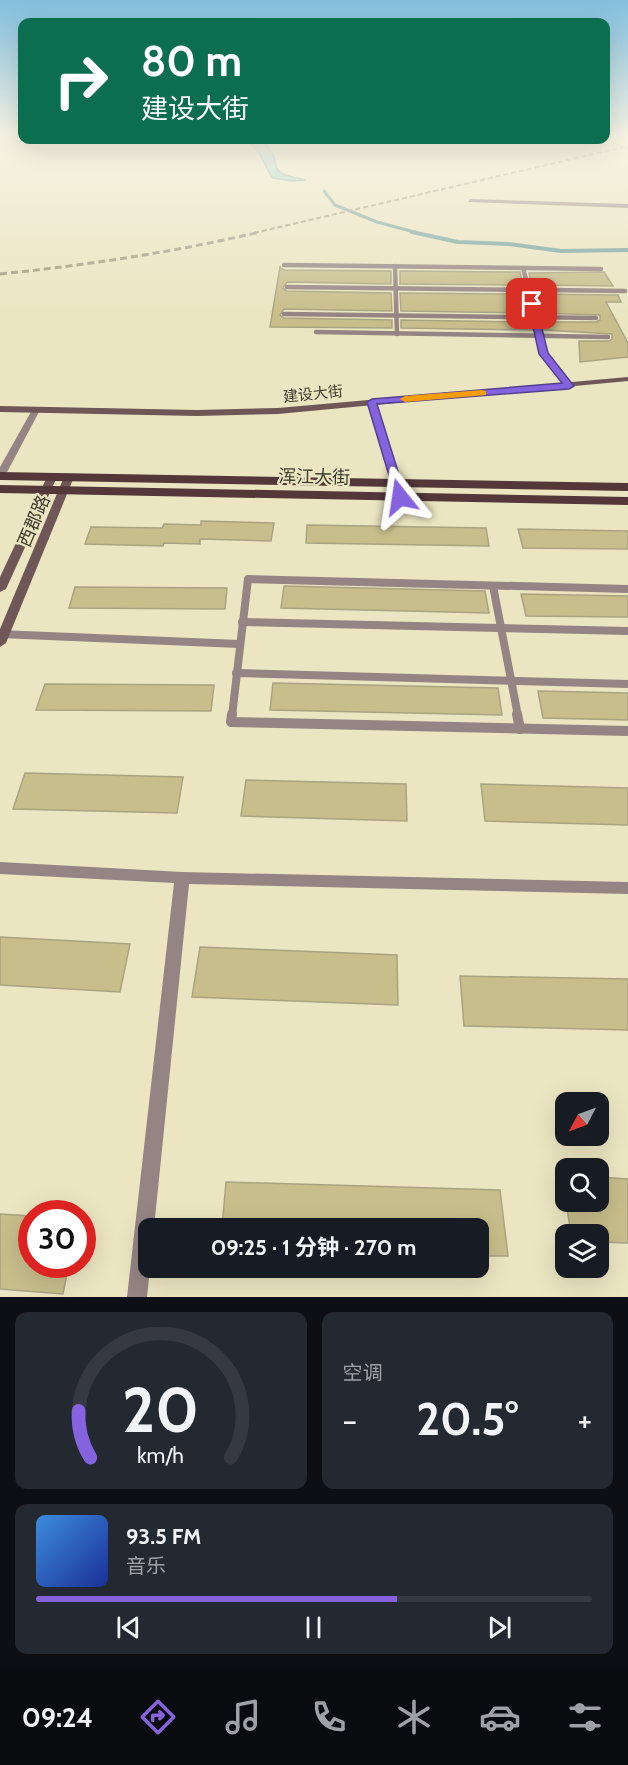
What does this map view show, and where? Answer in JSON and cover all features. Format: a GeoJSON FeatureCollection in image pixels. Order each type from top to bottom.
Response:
{"type":"FeatureCollection","features":[{"type":"Feature","properties":{"kind":"main road"},"geometry":{"type":"LineString","coordinates":[[0,476],[628,486]]}},
{"type":"Feature","properties":{"kind":"main road","name":"浑江大街"},"geometry":{"type":"LineString","coordinates":[[0,489],[628,501]]}},
{"type":"Feature","properties":{"kind":"street"},"geometry":{"type":"LineString","coordinates":[[470,201],[628,206]]}},
{"type":"Feature","properties":{"kind":"street","name":"建设大街"},"geometry":{"type":"LineString","coordinates":[[0,410],[197,413],[278,411],[628,379]]}},
{"type":"Feature","properties":{"kind":"street"},"geometry":{"type":"LineString","coordinates":[[372,402],[400,497]]}},
{"type":"Feature","properties":{"kind":"street"},"geometry":{"type":"LineString","coordinates":[[0,476],[36,410]]}},
{"type":"Feature","properties":{"kind":"street","name":"西郡路"},"geometry":{"type":"LineString","coordinates":[[0,589],[52,477]]}},
{"type":"Feature","properties":{"kind":"street","name":"西郡路"},"geometry":{"type":"LineString","coordinates":[[1,637],[69,477]]}},
{"type":"Feature","properties":{"kind":"street"},"geometry":{"type":"LineString","coordinates":[[0,868],[182,878],[628,888]]}},
{"type":"Feature","properties":{"kind":"street"},"geometry":{"type":"LineString","coordinates":[[137,1297],[182,878]]}},
{"type":"Feature","properties":{"kind":"lane"},"geometry":{"type":"LineString","coordinates":[[284,265],[601,269]]}},
{"type":"Feature","properties":{"kind":"lane"},"geometry":{"type":"LineString","coordinates":[[395,266],[397,334]]}},
{"type":"Feature","properties":{"kind":"lane"},"geometry":{"type":"LineString","coordinates":[[523,268],[544,354],[569,386]]}},
{"type":"Feature","properties":{"kind":"lane"},"geometry":{"type":"LineString","coordinates":[[287,287],[625,291]]}},
{"type":"Feature","properties":{"kind":"lane"},"geometry":{"type":"LineString","coordinates":[[284,314],[596,318]]}},
{"type":"Feature","properties":{"kind":"lane"},"geometry":{"type":"LineString","coordinates":[[316,332],[608,337]]}},
{"type":"Feature","properties":{"kind":"lane"},"geometry":{"type":"LineString","coordinates":[[628,589],[249,579],[239,644],[231,722],[628,731]]}},
{"type":"Feature","properties":{"kind":"lane"},"geometry":{"type":"LineString","coordinates":[[493,586],[520,729]]}},
{"type":"Feature","properties":{"kind":"lane"},"geometry":{"type":"LineString","coordinates":[[242,622],[628,631]]}},
{"type":"Feature","properties":{"kind":"lane"},"geometry":{"type":"LineString","coordinates":[[1,637],[239,644]]}},
{"type":"Feature","properties":{"kind":"lane"},"geometry":{"type":"LineString","coordinates":[[236,673],[628,684]]}},
{"type":"Feature","properties":{"kind":"building"},"geometry":{"type":"Polygon","coordinates":[[[280,267],[284,270],[391,271],[391,284],[287,282],[283,288],[287,291],[391,293],[392,311],[284,309],[280,315],[284,318],[392,320],[392,328],[270,327],[280,267]]]}},
{"type":"Feature","properties":{"kind":"building"},"geometry":{"type":"Polygon","coordinates":[[[400,271],[520,272],[523,285],[400,284],[400,271]]]}},
{"type":"Feature","properties":{"kind":"building"},"geometry":{"type":"Polygon","coordinates":[[[604,272],[613,286],[532,285],[529,273],[604,272]]]}},
{"type":"Feature","properties":{"kind":"building"},"geometry":{"type":"Polygon","coordinates":[[[400,293],[525,294],[530,313],[401,311],[400,293]]]}},
{"type":"Feature","properties":{"kind":"building"},"geometry":{"type":"Polygon","coordinates":[[[534,294],[618,295],[621,302],[606,302],[628,343],[628,357],[580,362],[579,341],[609,341],[612,339],[612,334],[544,330],[542,322],[596,322],[600,320],[600,315],[539,313],[534,294]]]}},
{"type":"Feature","properties":{"kind":"building"},"geometry":{"type":"Polygon","coordinates":[[[401,320],[532,322],[534,330],[401,328],[401,320]]]}},
{"type":"Feature","properties":{"kind":"building"},"geometry":{"type":"Polygon","coordinates":[[[201,521],[274,523],[271,541],[200,539],[200,544],[164,543],[163,546],[85,544],[91,527],[162,528],[164,524],[201,525],[201,521]]]}},
{"type":"Feature","properties":{"kind":"building"},"geometry":{"type":"Polygon","coordinates":[[[307,525],[486,528],[489,546],[306,543],[307,525]]]}},
{"type":"Feature","properties":{"kind":"building"},"geometry":{"type":"Polygon","coordinates":[[[518,529],[628,531],[628,549],[523,548],[518,529]]]}},
{"type":"Feature","properties":{"kind":"building"},"geometry":{"type":"Polygon","coordinates":[[[284,586],[485,591],[489,613],[281,608],[284,586]]]}},
{"type":"Feature","properties":{"kind":"building"},"geometry":{"type":"Polygon","coordinates":[[[75,587],[227,588],[225,609],[69,608],[75,587]]]}},
{"type":"Feature","properties":{"kind":"building"},"geometry":{"type":"Polygon","coordinates":[[[521,594],[628,596],[628,617],[526,616],[521,594]]]}},
{"type":"Feature","properties":{"kind":"building"},"geometry":{"type":"Polygon","coordinates":[[[273,683],[498,688],[502,715],[270,710],[273,683]]]}},
{"type":"Feature","properties":{"kind":"building"},"geometry":{"type":"Polygon","coordinates":[[[45,684],[214,685],[211,711],[36,710],[45,684]]]}},
{"type":"Feature","properties":{"kind":"building"},"geometry":{"type":"Polygon","coordinates":[[[538,691],[628,693],[628,720],[543,718],[538,691]]]}},
{"type":"Feature","properties":{"kind":"building"},"geometry":{"type":"Polygon","coordinates":[[[25,773],[183,777],[177,813],[13,809],[25,773]]]}},
{"type":"Feature","properties":{"kind":"building"},"geometry":{"type":"Polygon","coordinates":[[[246,780],[406,784],[407,821],[241,816],[246,780]]]}},
{"type":"Feature","properties":{"kind":"building"},"geometry":{"type":"Polygon","coordinates":[[[481,784],[628,788],[628,825],[485,821],[481,784]]]}},
{"type":"Feature","properties":{"kind":"building"},"geometry":{"type":"Polygon","coordinates":[[[0,937],[130,944],[120,992],[0,985],[0,937]]]}},
{"type":"Feature","properties":{"kind":"building"},"geometry":{"type":"Polygon","coordinates":[[[200,947],[397,955],[398,1005],[192,997],[200,947]]]}},
{"type":"Feature","properties":{"kind":"building"},"geometry":{"type":"Polygon","coordinates":[[[460,976],[628,979],[628,1030],[464,1026],[460,976]]]}},
{"type":"Feature","properties":{"kind":"building"},"geometry":{"type":"Polygon","coordinates":[[[609,1178],[628,1179],[628,1243],[609,1242],[609,1224],[569,1224],[568,1212],[609,1212],[609,1178]]]}},
{"type":"Feature","properties":{"kind":"building"},"geometry":{"type":"Polygon","coordinates":[[[226,1182],[500,1190],[508,1256],[489,1256],[489,1218],[223,1218],[226,1182]]]}},
{"type":"Feature","properties":{"kind":"building"},"geometry":{"type":"Polygon","coordinates":[[[0,1214],[18,1215],[18,1278],[66,1278],[63,1294],[0,1289],[0,1214]]]}},
{"type":"Feature","properties":{"kind":"waterway"},"geometry":{"type":"LineString","coordinates":[[328,196],[335,205],[377,222],[418,233]]}},
{"type":"Feature","properties":{"kind":"waterway"},"geometry":{"type":"LineString","coordinates":[[412,232],[458,242],[509,244],[561,251],[628,250]]}},
{"type":"Feature","properties":{"kind":"railway"},"geometry":{"type":"LineString","coordinates":[[254,233],[415,196]]}},
{"type":"Feature","properties":{"kind":"railway"},"geometry":{"type":"LineString","coordinates":[[0,274],[131,257],[260,232]]}},
{"type":"Feature","properties":{"kind":"slow traffic"},"geometry":{"type":"LineString","coordinates":[[405,399],[482,393]]}},
{"type":"Feature","properties":{"kind":"route"},"geometry":{"type":"LineString","coordinates":[[400,497],[372,402],[569,386],[544,354],[532,304]]}}]}
